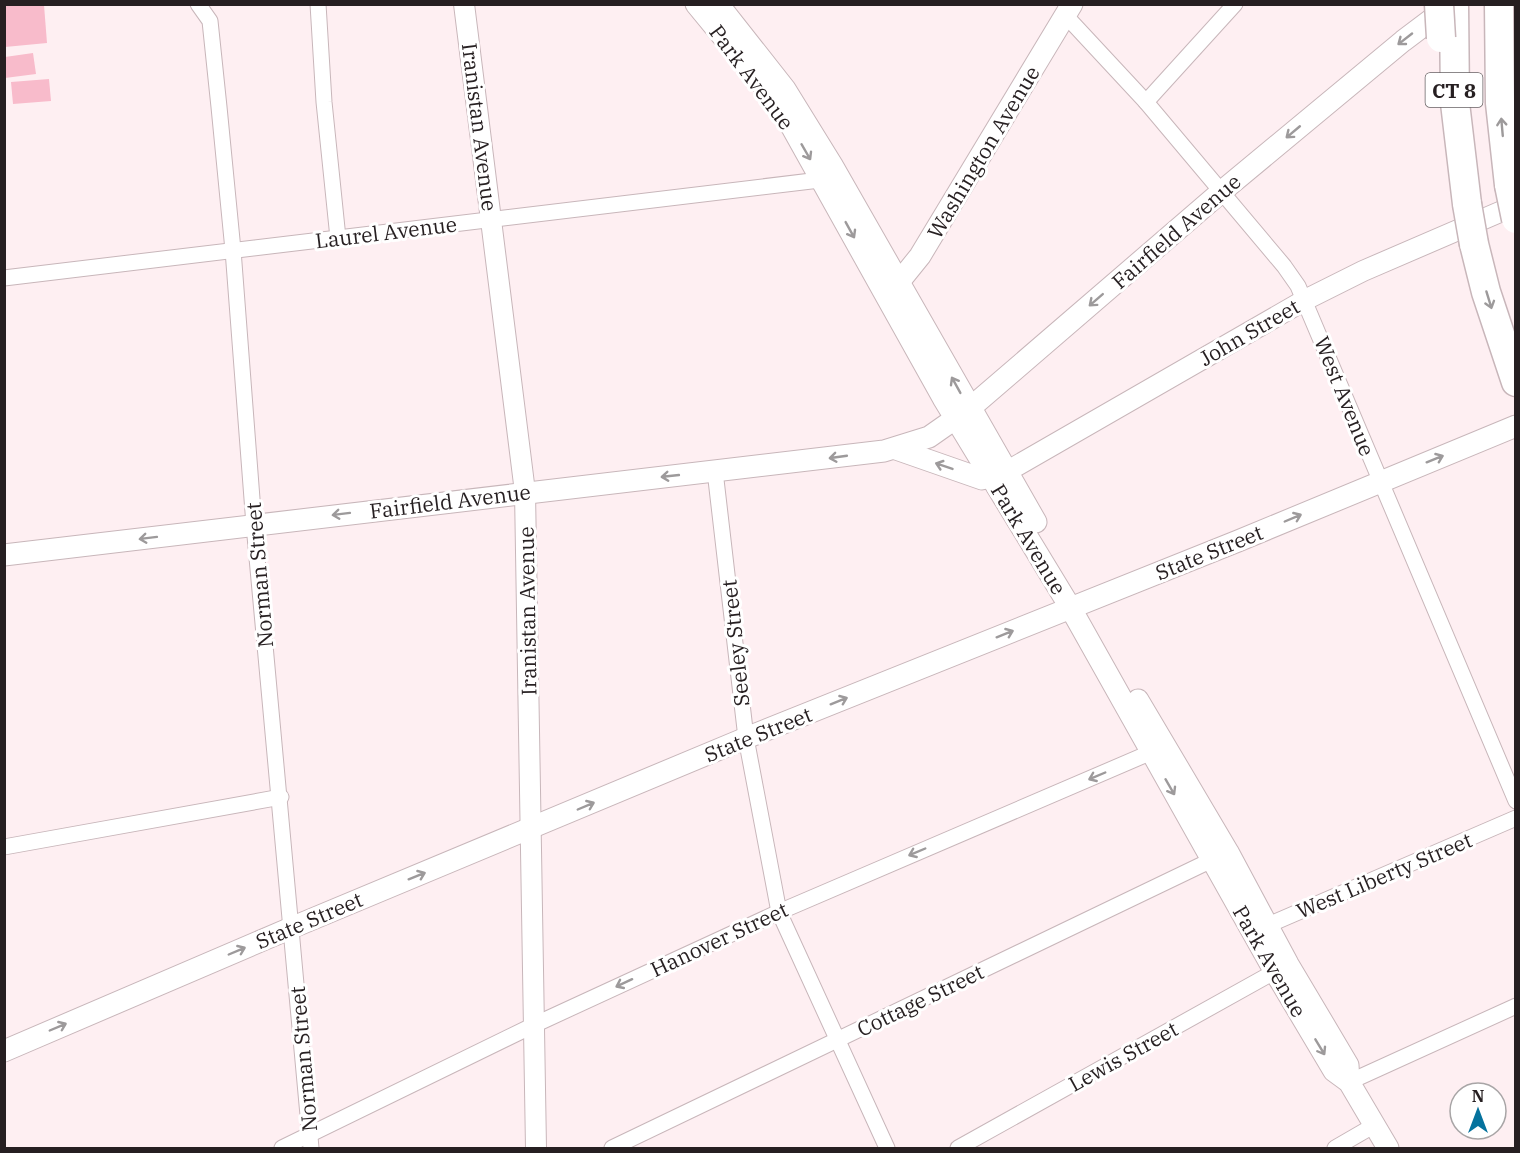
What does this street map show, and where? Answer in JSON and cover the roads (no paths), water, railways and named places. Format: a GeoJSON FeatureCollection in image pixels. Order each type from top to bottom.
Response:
{"type":"FeatureCollection","features":[{"type":"Feature","properties":{"kind":"highway"},"geometry":{"type":"LineString","coordinates":[[1439,4],[1450,19],[1450,108],[1474,244],[1486,292],[1515,382]]}},
{"type":"Feature","properties":{"kind":"highway","name":"CT 8"},"geometry":{"type":"LineString","coordinates":[[1499,4],[1500,103],[1515,219]]}},
{"type":"Feature","properties":{"kind":"main road","name":"Park Avenue"},"geometry":{"type":"LineString","coordinates":[[696,4],[780,106],[831,178]]}},
{"type":"Feature","properties":{"kind":"main road","name":"Park Avenue"},"geometry":{"type":"LineString","coordinates":[[718,4],[785,89],[831,178],[963,414],[1220,856],[1282,968],[1334,1071],[1349,1082],[1388,1149]]}},
{"type":"Feature","properties":{"kind":"main road","name":"Washington Avenue"},"geometry":{"type":"LineString","coordinates":[[891,286],[920,256],[1069,10]]}},
{"type":"Feature","properties":{"kind":"main road","name":"Fairfield Avenue"},"geometry":{"type":"LineString","coordinates":[[4,555],[525,492],[809,461],[896,449],[929,437],[963,414],[1221,192],[1395,47],[1450,19]]}},
{"type":"Feature","properties":{"kind":"main road","name":"State Street"},"geometry":{"type":"LineString","coordinates":[[4,1050],[746,738],[1238,541],[1515,426]]}},
{"type":"Feature","properties":{"kind":"main road","name":"Fairfield Avenue"},"geometry":{"type":"LineString","coordinates":[[896,449],[982,479],[999,474]]}},
{"type":"Feature","properties":{"kind":"street","name":"Norman Street"},"geometry":{"type":"LineString","coordinates":[[198,4],[210,21],[233,250],[254,525],[310,1142]]}},
{"type":"Feature","properties":{"kind":"street"},"geometry":{"type":"LineString","coordinates":[[318,4],[324,102],[338,238]]}},
{"type":"Feature","properties":{"kind":"street","name":"Iranistan Avenue"},"geometry":{"type":"LineString","coordinates":[[464,4],[525,492],[536,1149]]}},
{"type":"Feature","properties":{"kind":"street"},"geometry":{"type":"LineString","coordinates":[[1146,102],[1235,4]]}},
{"type":"Feature","properties":{"kind":"street","name":"West Avenue"},"geometry":{"type":"LineString","coordinates":[[1069,10],[1284,266],[1305,300],[1515,801]]}},
{"type":"Feature","properties":{"kind":"street","name":"Laurel Avenue"},"geometry":{"type":"LineString","coordinates":[[4,278],[831,178]]}},
{"type":"Feature","properties":{"kind":"street","name":"John Street"},"geometry":{"type":"LineString","coordinates":[[999,474],[1305,300],[1512,195]]}},
{"type":"Feature","properties":{"kind":"street","name":"Seeley Street"},"geometry":{"type":"LineString","coordinates":[[716,471],[746,738],[779,912],[887,1149]]}},
{"type":"Feature","properties":{"kind":"street","name":"Hanover Street"},"geometry":{"type":"LineString","coordinates":[[282,1149],[310,1142],[534,1025],[779,912],[1157,750]]}},
{"type":"Feature","properties":{"kind":"street"},"geometry":{"type":"LineString","coordinates":[[4,847],[280,797]]}},
{"type":"Feature","properties":{"kind":"street","name":"West Liberty Street"},"geometry":{"type":"LineString","coordinates":[[1260,928],[1515,818]]}},
{"type":"Feature","properties":{"kind":"street","name":"Cottage Street"},"geometry":{"type":"LineString","coordinates":[[612,1149],[1220,856]]}},
{"type":"Feature","properties":{"kind":"street","name":"Lewis Street"},"geometry":{"type":"LineString","coordinates":[[958,1149],[1282,968]]}},
{"type":"Feature","properties":{"kind":"street"},"geometry":{"type":"LineString","coordinates":[[1349,1082],[1515,1006]]}},
{"type":"Feature","properties":{"kind":"street"},"geometry":{"type":"LineString","coordinates":[[1335,1149],[1373,1126]]}}]}
